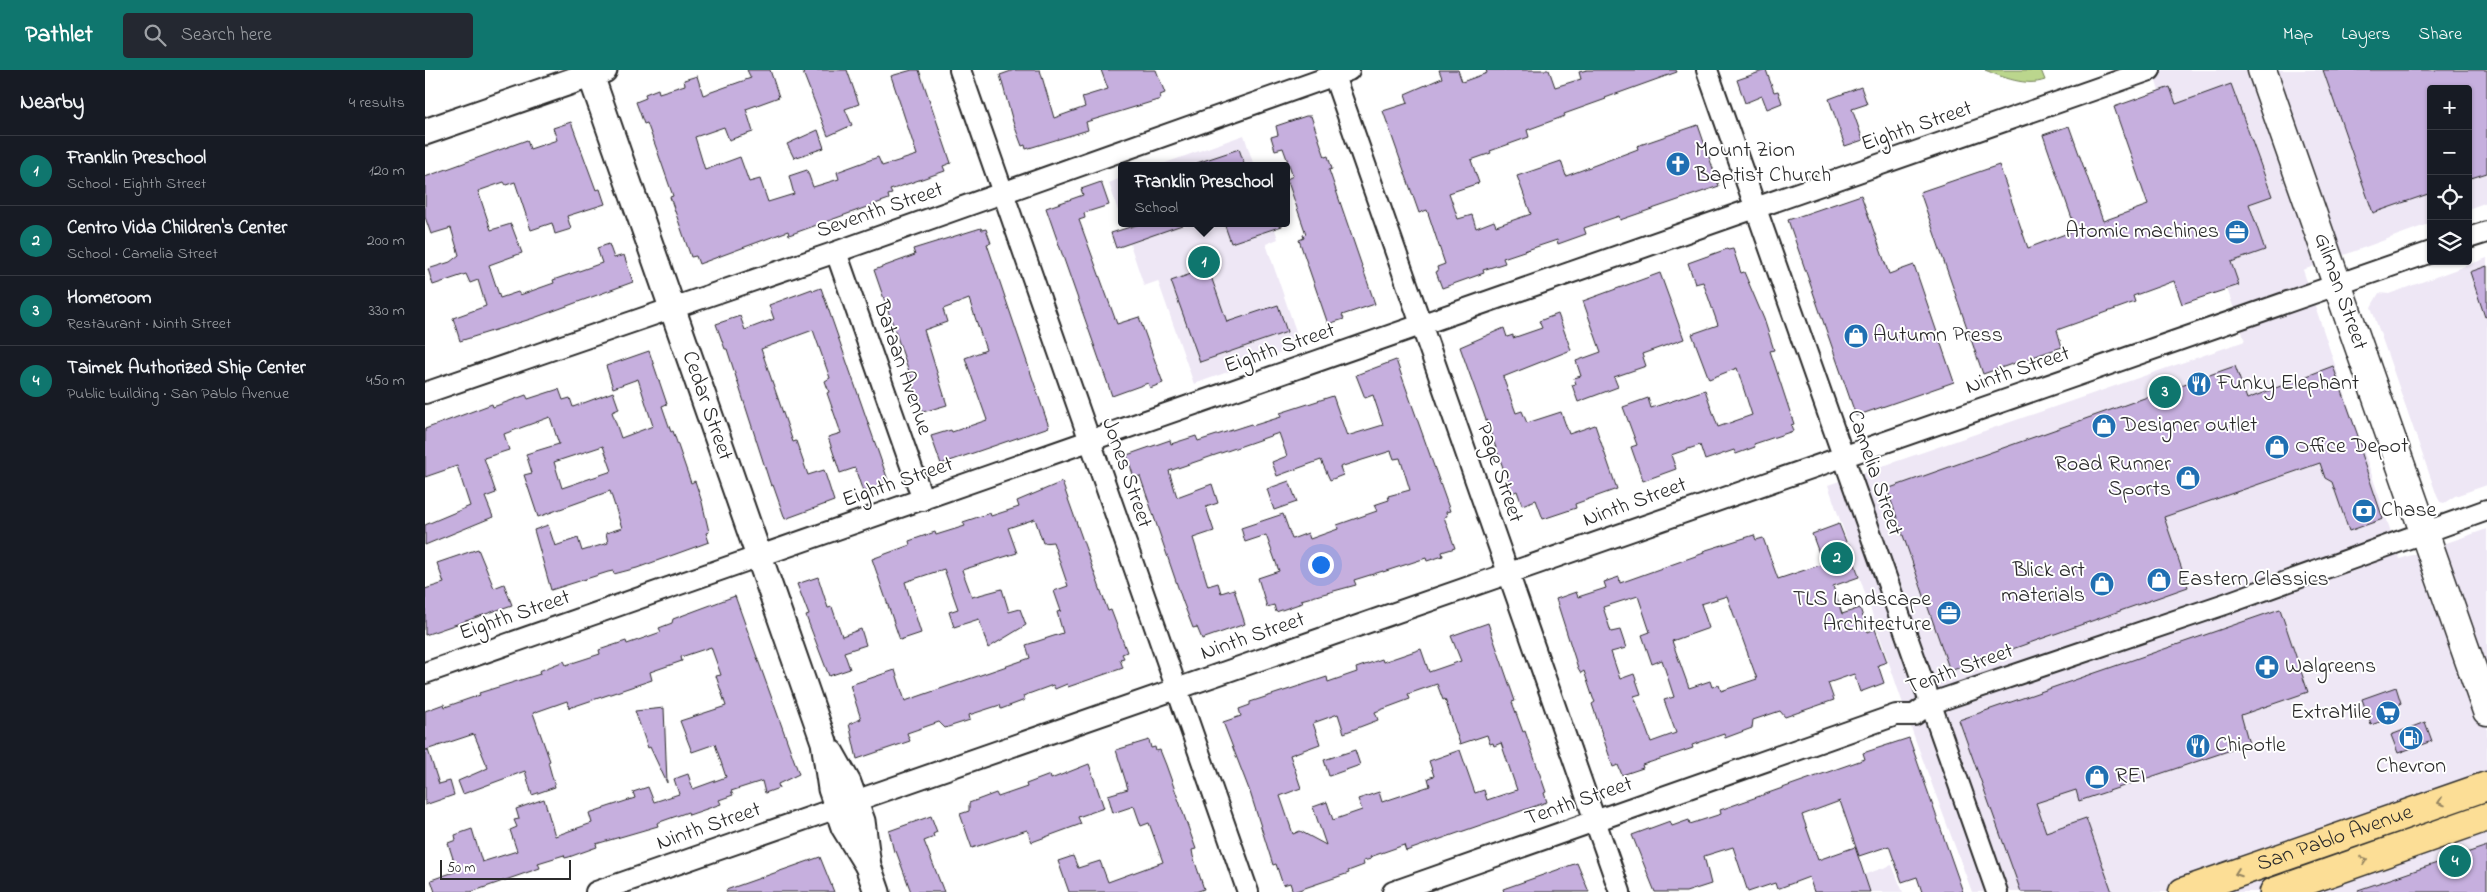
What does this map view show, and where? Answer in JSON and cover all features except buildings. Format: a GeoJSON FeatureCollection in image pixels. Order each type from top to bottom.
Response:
{"type":"FeatureCollection","features":[{"type":"Feature","properties":{"kind":"main road","name":"Gilman Street"},"geometry":{"type":"LineString","coordinates":[[2262,70],[2487,711]]}},
{"type":"Feature","properties":{"kind":"main road","name":"San Pablo Avenue"},"geometry":{"type":"LineString","coordinates":[[2183,892],[2487,786]]}},
{"type":"Feature","properties":{"kind":"main road","name":"San Pablo Avenue"},"geometry":{"type":"LineString","coordinates":[[2274,892],[2487,817]]}},
{"type":"Feature","properties":{"kind":"street","name":"Jones Street"},"geometry":{"type":"LineString","coordinates":[[960,70],[1248,892]]}},
{"type":"Feature","properties":{"kind":"street","name":"Camelia Street"},"geometry":{"type":"LineString","coordinates":[[1707,70],[1929,704],[1997,892]]}},
{"type":"Feature","properties":{"kind":"street","name":"Eighth Street"},"geometry":{"type":"LineString","coordinates":[[425,673],[2151,70]]}},
{"type":"Feature","properties":{"kind":"street"},"geometry":{"type":"LineString","coordinates":[[425,132],[595,72]]}},
{"type":"Feature","properties":{"kind":"street","name":"Cedar Street"},"geometry":{"type":"LineString","coordinates":[[595,72],[672,307],[824,742],[831,789],[846,804],[844,827],[868,866],[877,892]]}},
{"type":"Feature","properties":{"kind":"street","name":"Seventh Street"},"geometry":{"type":"LineString","coordinates":[[425,393],[836,252],[1338,72]]}},
{"type":"Feature","properties":{"kind":"street","name":"Page Street"},"geometry":{"type":"LineString","coordinates":[[1338,72],[1421,324],[1620,892]]}},
{"type":"Feature","properties":{"kind":"street"},"geometry":{"type":"LineString","coordinates":[[2472,237],[2487,232]]}},
{"type":"Feature","properties":{"kind":"street","name":"Bataan Avenue"},"geometry":{"type":"LineString","coordinates":[[836,252],[923,500]]}},
{"type":"Feature","properties":{"kind":"street","name":"Ninth Street"},"geometry":{"type":"LineString","coordinates":[[596,892],[2427,253]]}},
{"type":"Feature","properties":{"kind":"street","name":"Tenth Street"},"geometry":{"type":"LineString","coordinates":[[1393,892],[1897,715],[1914,715],[1929,704],[2235,601],[2487,510]]}},
{"type":"Feature","properties":{"kind":"shaded area"},"geometry":{"type":"Polygon","coordinates":[[[2152,70],[2487,70],[2487,202],[2472,208],[2472,85],[2427,85],[2427,224],[2303,270],[2400,559],[2487,529],[2487,892],[1972,892],[1914,736],[1828,485],[2245,341],[2152,70]]]}},
{"type":"Feature","properties":{"kind":"shaded area"},"geometry":{"type":"Polygon","coordinates":[[[1244,135],[1253,162],[1168,162],[1244,135]]]}},
{"type":"Feature","properties":{"kind":"shaded area"},"geometry":{"type":"Polygon","coordinates":[[[1118,179],[1118,211],[1109,183],[1118,179]]]}},
{"type":"Feature","properties":{"kind":"shaded area"},"geometry":{"type":"Polygon","coordinates":[[[1124,227],[1274,227],[1278,239],[1266,244],[1301,346],[1194,384],[1158,281],[1144,286],[1124,227]]]}},
{"type":"Feature","properties":{"kind":"shaded area"},"geometry":{"type":"Polygon","coordinates":[[[2487,258],[2487,485],[2455,496],[2444,503],[2440,502],[2437,496],[2371,307],[2379,293],[2389,294],[2487,258]]]}},
{"type":"Feature","properties":{"kind":"shaded area"},"geometry":{"type":"Polygon","coordinates":[[[1892,865],[1903,892],[1814,892],[1892,865]]]}},
{"type":"Feature","properties":{"kind":"green space"},"geometry":{"type":"Polygon","coordinates":[[[1985,70],[2041,70],[2045,80],[2022,82],[1985,70]]]}},
{"type":"Feature","properties":{"kind":"place","name":"Mount Zion Baptist Church"},"geometry":{"type":"Point","coordinates":[1678,164]}},
{"type":"Feature","properties":{"kind":"place","name":"Atomic machines"},"geometry":{"type":"Point","coordinates":[2237,232]}},
{"type":"Feature","properties":{"kind":"place","name":"Franklin Preschool"},"geometry":{"type":"Point","coordinates":[1204,262]}},
{"type":"Feature","properties":{"kind":"place","name":"Autumn Press"},"geometry":{"type":"Point","coordinates":[1856,336]}},
{"type":"Feature","properties":{"kind":"place","name":"Funky Elephant"},"geometry":{"type":"Point","coordinates":[2199,384]}},
{"type":"Feature","properties":{"kind":"place","name":"Homeroom"},"geometry":{"type":"Point","coordinates":[2165,392]}},
{"type":"Feature","properties":{"kind":"place","name":"Designer outlet"},"geometry":{"type":"Point","coordinates":[2104,426]}},
{"type":"Feature","properties":{"kind":"place","name":"Office Depot"},"geometry":{"type":"Point","coordinates":[2277,447]}},
{"type":"Feature","properties":{"kind":"place","name":"Road Runner Sports"},"geometry":{"type":"Point","coordinates":[2188,478]}},
{"type":"Feature","properties":{"kind":"place","name":"Chase"},"geometry":{"type":"Point","coordinates":[2364,511]}},
{"type":"Feature","properties":{"kind":"place","name":"Centro Vida Children's Center"},"geometry":{"type":"Point","coordinates":[1837,558]}},
{"type":"Feature","properties":{"kind":"place","name":"Eastern Classics"},"geometry":{"type":"Point","coordinates":[2159,580]}},
{"type":"Feature","properties":{"kind":"place","name":"Blick art materials"},"geometry":{"type":"Point","coordinates":[2102,584]}},
{"type":"Feature","properties":{"kind":"place","name":"TLS Landscape Architecture"},"geometry":{"type":"Point","coordinates":[1949,613]}},
{"type":"Feature","properties":{"kind":"place","name":"Walgreens"},"geometry":{"type":"Point","coordinates":[2267,667]}},
{"type":"Feature","properties":{"kind":"place","name":"ExtraMile"},"geometry":{"type":"Point","coordinates":[2388,713]}},
{"type":"Feature","properties":{"kind":"place","name":"Chevron"},"geometry":{"type":"Point","coordinates":[2411,738]}},
{"type":"Feature","properties":{"kind":"place","name":"Chipotle"},"geometry":{"type":"Point","coordinates":[2198,746]}},
{"type":"Feature","properties":{"kind":"place","name":"REI"},"geometry":{"type":"Point","coordinates":[2097,777]}},
{"type":"Feature","properties":{"kind":"place","name":"Taimek Authorized Ship Center"},"geometry":{"type":"Point","coordinates":[2455,861]}}]}
